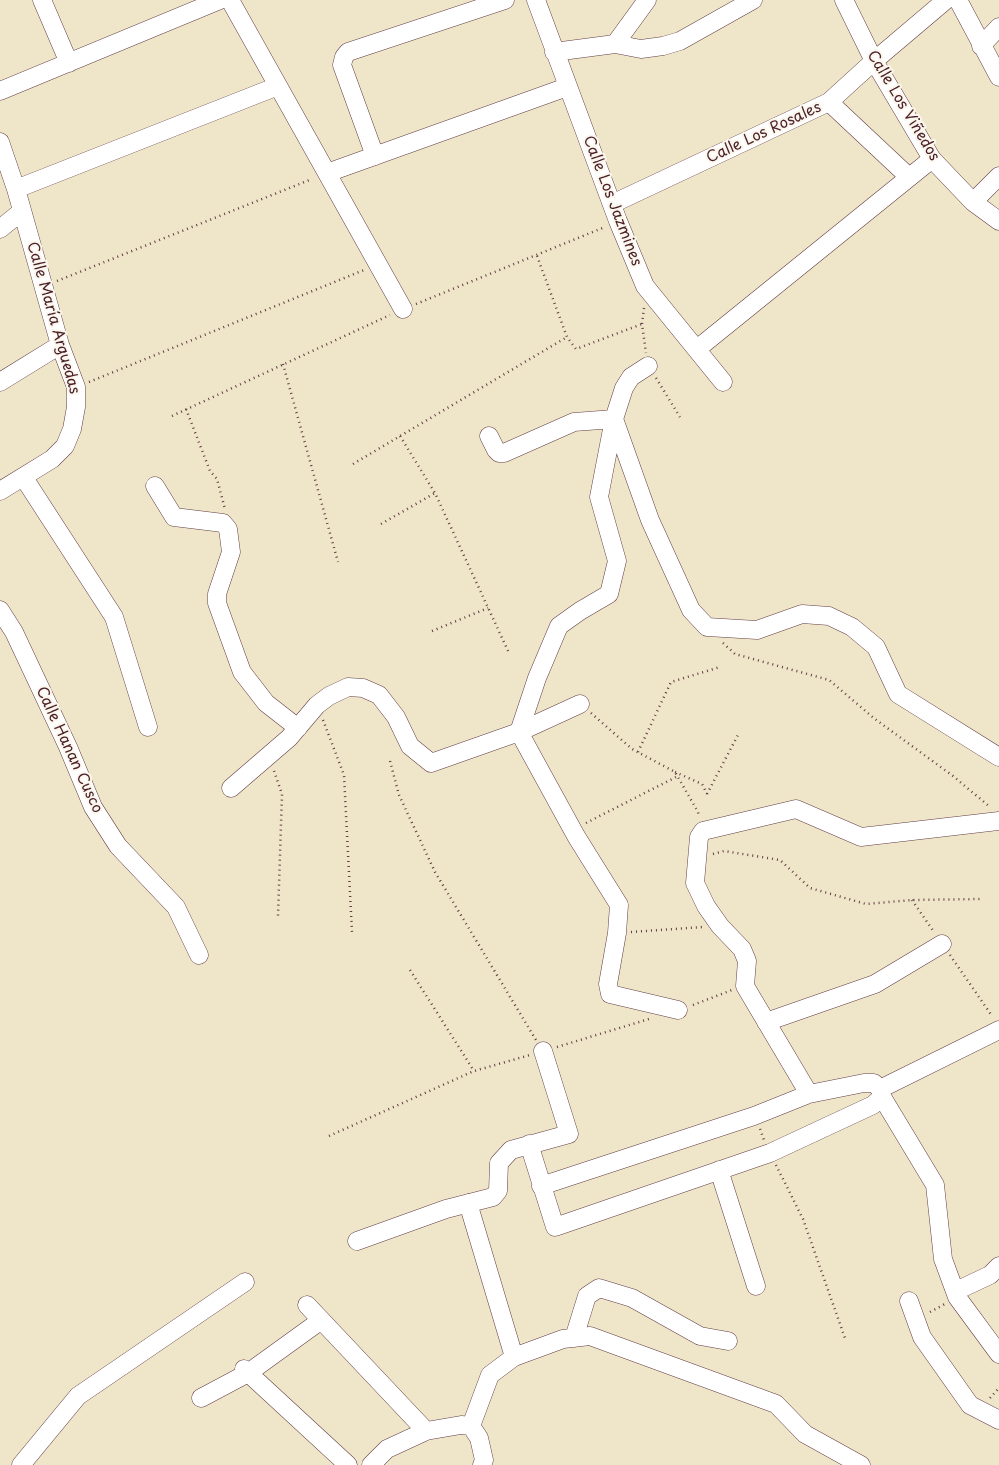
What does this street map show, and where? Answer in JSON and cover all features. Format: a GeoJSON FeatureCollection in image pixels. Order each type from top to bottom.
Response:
{"type":"FeatureCollection","features":[{"type":"Feature","properties":{"kind":"street"},"geometry":{"type":"LineString","coordinates":[[42,0],[69,63]]}},
{"type":"Feature","properties":{"kind":"street"},"geometry":{"type":"LineString","coordinates":[[0,92],[220,0]]}},
{"type":"Feature","properties":{"kind":"street"},"geometry":{"type":"LineString","coordinates":[[230,0],[403,309]]}},
{"type":"Feature","properties":{"kind":"street"},"geometry":{"type":"LineString","coordinates":[[375,156],[342,65],[348,52],[506,0]]}},
{"type":"Feature","properties":{"kind":"street","name":"Calle Los Jazmines"},"geometry":{"type":"LineString","coordinates":[[536,0],[567,87],[645,286],[723,382]]}},
{"type":"Feature","properties":{"kind":"street"},"geometry":{"type":"LineString","coordinates":[[615,44],[647,0]]}},
{"type":"Feature","properties":{"kind":"street"},"geometry":{"type":"LineString","coordinates":[[554,52],[615,44],[641,49],[680,41],[753,0]]}},
{"type":"Feature","properties":{"kind":"street","name":"Calle Los Viñedos"},"geometry":{"type":"LineString","coordinates":[[844,0],[874,60],[932,159],[973,202],[999,221]]}},
{"type":"Feature","properties":{"kind":"street","name":"Calle Los Rosales"},"geometry":{"type":"LineString","coordinates":[[612,204],[829,102],[874,60],[946,0]]}},
{"type":"Feature","properties":{"kind":"street"},"geometry":{"type":"LineString","coordinates":[[958,0],[999,77]]}},
{"type":"Feature","properties":{"kind":"street"},"geometry":{"type":"LineString","coordinates":[[981,46],[999,26]]}},
{"type":"Feature","properties":{"kind":"street"},"geometry":{"type":"LineString","coordinates":[[16,189],[278,86]]}},
{"type":"Feature","properties":{"kind":"street"},"geometry":{"type":"LineString","coordinates":[[327,173],[567,87]]}},
{"type":"Feature","properties":{"kind":"street"},"geometry":{"type":"LineString","coordinates":[[829,102],[909,177]]}},
{"type":"Feature","properties":{"kind":"street","name":"Calle María Arguedas"},"geometry":{"type":"LineString","coordinates":[[0,142],[16,189],[60,345],[76,387],[76,407],[72,429],[65,446],[52,459],[24,478],[0,491]]}},
{"type":"Feature","properties":{"kind":"street"},"geometry":{"type":"LineString","coordinates":[[697,349],[932,159]]}},
{"type":"Feature","properties":{"kind":"street"},"geometry":{"type":"LineString","coordinates":[[973,202],[999,176]]}},
{"type":"Feature","properties":{"kind":"street"},"geometry":{"type":"LineString","coordinates":[[0,229],[22,211]]}},
{"type":"Feature","properties":{"kind":"street"},"geometry":{"type":"LineString","coordinates":[[0,382],[60,345]]}},
{"type":"Feature","properties":{"kind":"street"},"geometry":{"type":"LineString","coordinates":[[648,366],[630,377],[624,388],[614,419],[599,497],[616,561],[609,594],[580,610],[560,626],[537,678],[519,732],[573,830],[619,905],[617,933],[608,984],[610,994],[678,1010]]}},
{"type":"Feature","properties":{"kind":"street"},"geometry":{"type":"LineString","coordinates":[[489,436],[496,450],[504,454],[574,422],[614,419]]}},
{"type":"Feature","properties":{"kind":"street"},"geometry":{"type":"LineString","coordinates":[[614,419],[650,520],[691,610],[707,627],[757,630],[802,614],[830,616],[852,627],[876,647],[898,694],[999,757]]}},
{"type":"Feature","properties":{"kind":"street"},"geometry":{"type":"LineString","coordinates":[[24,478],[114,617],[148,727]]}},
{"type":"Feature","properties":{"kind":"street"},"geometry":{"type":"LineString","coordinates":[[155,486],[174,518],[223,524],[228,529],[231,552],[217,594],[217,603],[242,672],[266,703],[298,728]]}},
{"type":"Feature","properties":{"kind":"street","name":"Calle Hanan Cusco"},"geometry":{"type":"LineString","coordinates":[[0,610],[14,632],[93,807],[118,846],[176,907],[199,955]]}},
{"type":"Feature","properties":{"kind":"street"},"geometry":{"type":"LineString","coordinates":[[231,788],[298,728],[317,705],[348,687],[364,688],[379,695],[396,717],[410,746],[431,763],[519,732],[580,704]]}},
{"type":"Feature","properties":{"kind":"street"},"geometry":{"type":"LineString","coordinates":[[809,1094],[745,986],[747,961],[742,949],[720,926],[706,906],[695,883],[699,837],[702,831],[796,809],[861,837],[996,815]]}},
{"type":"Feature","properties":{"kind":"street"},"geometry":{"type":"LineString","coordinates":[[766,1022],[875,984],[942,944]]}},
{"type":"Feature","properties":{"kind":"street"},"geometry":{"type":"LineString","coordinates":[[529,1144],[554,1227],[770,1152],[873,1105],[881,1093],[996,1024]]}},
{"type":"Feature","properties":{"kind":"street"},"geometry":{"type":"LineString","coordinates":[[357,1241],[446,1209],[493,1197],[498,1191],[498,1164],[510,1150],[570,1134],[543,1051]]}},
{"type":"Feature","properties":{"kind":"street"},"geometry":{"type":"LineString","coordinates":[[541,1186],[754,1116],[809,1094],[869,1082],[874,1083],[935,1184],[943,1259],[956,1294],[999,1354]]}},
{"type":"Feature","properties":{"kind":"street"},"geometry":{"type":"LineString","coordinates":[[719,1170],[756,1286]]}},
{"type":"Feature","properties":{"kind":"street"},"geometry":{"type":"LineString","coordinates":[[468,1203],[514,1358]]}},
{"type":"Feature","properties":{"kind":"street"},"geometry":{"type":"LineString","coordinates":[[956,1294],[990,1275],[999,1266]]}},
{"type":"Feature","properties":{"kind":"street"},"geometry":{"type":"LineString","coordinates":[[21,1465],[78,1396],[245,1282]]}},
{"type":"Feature","properties":{"kind":"street"},"geometry":{"type":"LineString","coordinates":[[574,1338],[587,1296],[599,1288],[632,1298],[700,1336],[728,1341]]}},
{"type":"Feature","properties":{"kind":"street"},"geometry":{"type":"LineString","coordinates":[[909,1301],[922,1337],[970,1405],[999,1420]]}},
{"type":"Feature","properties":{"kind":"street"},"geometry":{"type":"LineString","coordinates":[[307,1305],[320,1321],[392,1393],[426,1431]]}},
{"type":"Feature","properties":{"kind":"street"},"geometry":{"type":"LineString","coordinates":[[201,1398],[246,1371],[320,1321]]}},
{"type":"Feature","properties":{"kind":"street"},"geometry":{"type":"LineString","coordinates":[[471,1426],[490,1375],[514,1358],[563,1339],[590,1336],[776,1404],[805,1434],[861,1465]]}},
{"type":"Feature","properties":{"kind":"street"},"geometry":{"type":"LineString","coordinates":[[246,1371],[348,1465]]}},
{"type":"Feature","properties":{"kind":"street"},"geometry":{"type":"LineString","coordinates":[[371,1465],[387,1449],[426,1431],[461,1425],[471,1426]]}},
{"type":"Feature","properties":{"kind":"street"},"geometry":{"type":"LineString","coordinates":[[471,1426],[479,1438],[484,1460],[482,1465]]}},
{"type":"Feature","properties":{"kind":"path"},"geometry":{"type":"LineString","coordinates":[[44,286],[327,173]]}},
{"type":"Feature","properties":{"kind":"path"},"geometry":{"type":"LineString","coordinates":[[537,256],[566,337],[576,349],[642,324]]}},
{"type":"Feature","properties":{"kind":"path"},"geometry":{"type":"LineString","coordinates":[[76,387],[378,264]]}},
{"type":"Feature","properties":{"kind":"path"},"geometry":{"type":"LineString","coordinates":[[353,464],[566,337]]}},
{"type":"Feature","properties":{"kind":"path"},"geometry":{"type":"LineString","coordinates":[[283,364],[338,562]]}},
{"type":"Feature","properties":{"kind":"path"},"geometry":{"type":"LineString","coordinates":[[186,409],[210,471],[218,479],[226,513]]}},
{"type":"Feature","properties":{"kind":"path"},"geometry":{"type":"LineString","coordinates":[[400,436],[435,493],[509,653]]}},
{"type":"Feature","properties":{"kind":"path"},"geometry":{"type":"LineString","coordinates":[[382,524],[435,493]]}},
{"type":"Feature","properties":{"kind":"path"},"geometry":{"type":"LineString","coordinates":[[432,631],[488,608]]}},
{"type":"Feature","properties":{"kind":"path"},"geometry":{"type":"LineString","coordinates":[[707,627],[735,654],[829,680],[875,720],[953,776],[996,815]]}},
{"type":"Feature","properties":{"kind":"path"},"geometry":{"type":"LineString","coordinates":[[638,752],[671,682],[720,667]]}},
{"type":"Feature","properties":{"kind":"path"},"geometry":{"type":"LineString","coordinates":[[580,704],[638,752],[702,784],[707,794],[739,733]]}},
{"type":"Feature","properties":{"kind":"path"},"geometry":{"type":"LineString","coordinates":[[317,705],[344,775],[352,932]]}},
{"type":"Feature","properties":{"kind":"path"},"geometry":{"type":"LineString","coordinates":[[270,755],[282,794],[278,916]]}},
{"type":"Feature","properties":{"kind":"path"},"geometry":{"type":"LineString","coordinates":[[390,761],[399,795],[435,872],[543,1051]]}},
{"type":"Feature","properties":{"kind":"path"},"geometry":{"type":"LineString","coordinates":[[676,772],[698,812]]}},
{"type":"Feature","properties":{"kind":"path"},"geometry":{"type":"LineString","coordinates":[[573,830],[678,776]]}},
{"type":"Feature","properties":{"kind":"path"},"geometry":{"type":"LineString","coordinates":[[697,858],[724,851],[780,860],[810,888],[866,904],[912,900],[982,899]]}},
{"type":"Feature","properties":{"kind":"path"},"geometry":{"type":"LineString","coordinates":[[912,900],[996,1024]]}},
{"type":"Feature","properties":{"kind":"path"},"geometry":{"type":"LineString","coordinates":[[617,933],[720,926]]}},
{"type":"Feature","properties":{"kind":"path"},"geometry":{"type":"LineString","coordinates":[[410,970],[474,1071]]}},
{"type":"Feature","properties":{"kind":"path"},"geometry":{"type":"LineString","coordinates":[[754,1116],[803,1219],[846,1341]]}},
{"type":"Feature","properties":{"kind":"path"},"geometry":{"type":"LineString","coordinates":[[916,1319],[956,1294]]}}]}
